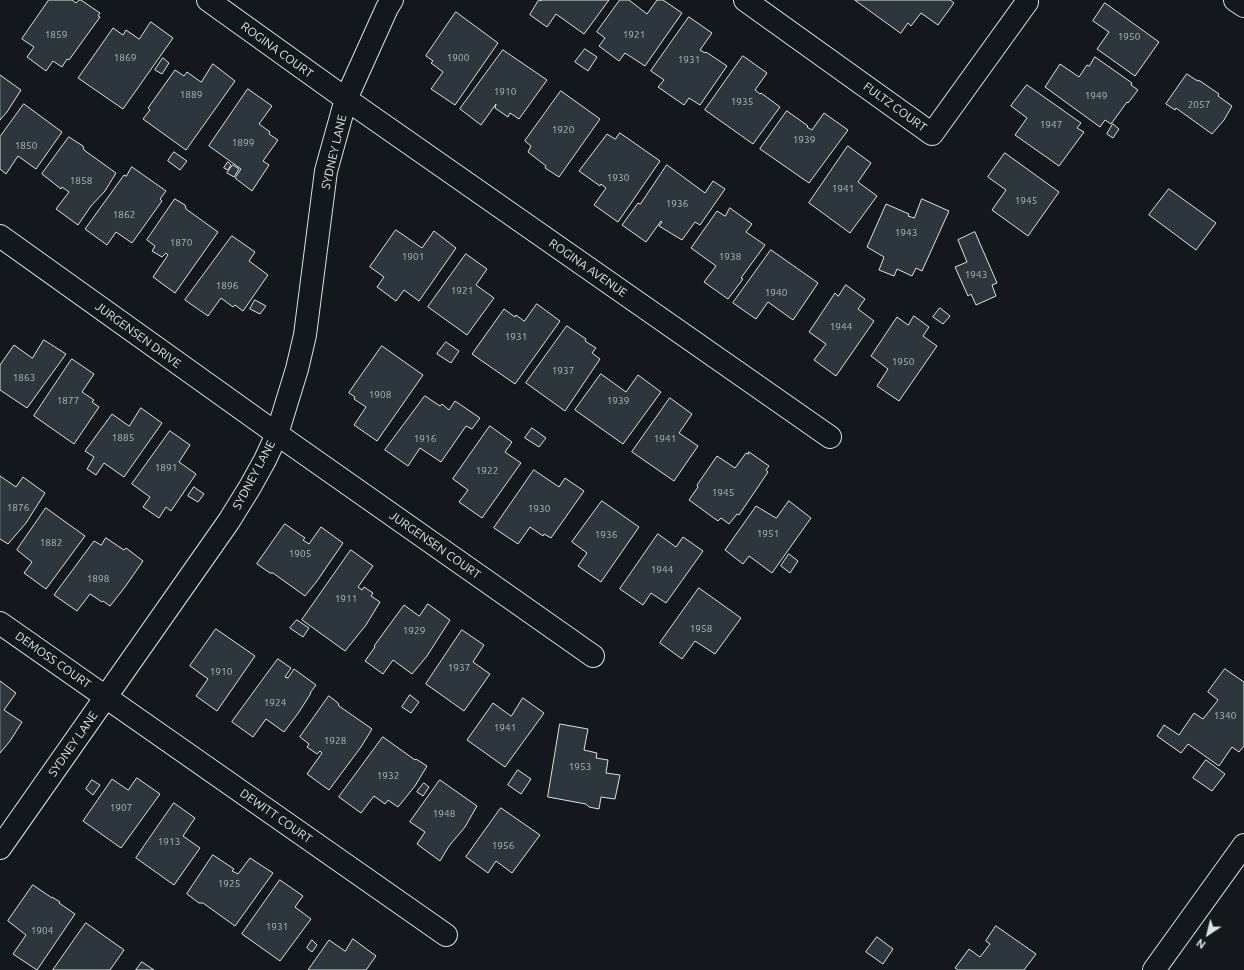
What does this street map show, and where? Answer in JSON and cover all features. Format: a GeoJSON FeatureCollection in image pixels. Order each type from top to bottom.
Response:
{"type":"FeatureCollection","features":[{"type":"Feature","properties":{"kind":"street","name":"ROGINA COURT"},"geometry":{"type":"LineString","coordinates":[[208,0],[346,100]]}},
{"type":"Feature","properties":{"kind":"street","name":"SYDNEY LANE"},"geometry":{"type":"LineString","coordinates":[[0,848],[229,521],[265,460],[277,434],[297,369],[305,335],[326,171],[346,100],[392,0]]}},
{"type":"Feature","properties":{"kind":"street","name":"FULTZ COURT"},"geometry":{"type":"LineString","coordinates":[[745,0],[932,134],[1027,2]]}},
{"type":"Feature","properties":{"kind":"street"},"geometry":{"type":"LineString","coordinates":[[1235,0],[1244,6]]}},
{"type":"Feature","properties":{"kind":"street","name":"ROGINA AVENUE"},"geometry":{"type":"LineString","coordinates":[[346,100],[830,437]]}},
{"type":"Feature","properties":{"kind":"street","name":"JURGENSEN DRIVE"},"geometry":{"type":"LineString","coordinates":[[0,236],[277,434]]}},
{"type":"Feature","properties":{"kind":"street","name":"JURGENSEN COURT"},"geometry":{"type":"LineString","coordinates":[[277,434],[593,656]]}},
{"type":"Feature","properties":{"kind":"street","name":"DEMOSS COURT"},"geometry":{"type":"LineString","coordinates":[[0,623],[106,697]]}},
{"type":"Feature","properties":{"kind":"street","name":"DEWITT COURT"},"geometry":{"type":"LineString","coordinates":[[106,697],[446,935]]}},
{"type":"Feature","properties":{"kind":"street"},"geometry":{"type":"LineString","coordinates":[[1154,970],[1244,846]]}},
{"type":"Feature","properties":{"kind":"building"},"geometry":{"type":"Polygon","coordinates":[[[49,0],[72,0],[76,3],[81,0],[100,13],[98,16],[100,17],[69,60],[67,59],[62,67],[53,61],[46,71],[27,57],[34,47],[22,39],[49,0]]]}},
{"type":"Feature","properties":{"kind":"building"},"geometry":{"type":"Polygon","coordinates":[[[539,0],[609,0],[584,34],[556,14],[547,27],[530,15],[539,0]]]}},
{"type":"Feature","properties":{"kind":"building"},"geometry":{"type":"Polygon","coordinates":[[[620,0],[629,0],[647,14],[657,0],[663,0],[682,13],[645,66],[625,53],[619,61],[599,46],[605,38],[597,32],[620,0]]]}},
{"type":"Feature","properties":{"kind":"building"},"geometry":{"type":"Polygon","coordinates":[[[855,0],[950,0],[954,3],[938,25],[921,13],[911,26],[908,23],[901,33],[855,0]]]}},
{"type":"Feature","properties":{"kind":"building"},"geometry":{"type":"Polygon","coordinates":[[[1105,3],[1159,42],[1135,76],[1097,49],[1109,32],[1093,21],[1105,3]]]}},
{"type":"Feature","properties":{"kind":"building"},"geometry":{"type":"Polygon","coordinates":[[[456,12],[498,43],[455,105],[431,89],[443,72],[431,63],[433,61],[426,56],[456,12]]]}},
{"type":"Feature","properties":{"kind":"building"},"geometry":{"type":"Polygon","coordinates":[[[689,17],[712,33],[700,50],[705,53],[706,52],[727,66],[700,105],[689,98],[684,105],[658,87],[664,80],[651,71],[689,17]]]}},
{"type":"Feature","properties":{"kind":"building"},"geometry":{"type":"Polygon","coordinates":[[[151,22],[173,38],[123,109],[78,78],[113,28],[123,35],[126,30],[139,39],[151,22]]]}},
{"type":"Feature","properties":{"kind":"building"},"geometry":{"type":"Polygon","coordinates":[[[585,49],[597,57],[588,71],[575,62],[585,49]]]}},
{"type":"Feature","properties":{"kind":"building"},"geometry":{"type":"Polygon","coordinates":[[[503,50],[547,80],[519,119],[510,113],[508,117],[495,108],[496,104],[481,125],[460,109],[503,50]]]}},
{"type":"Feature","properties":{"kind":"building"},"geometry":{"type":"Polygon","coordinates":[[[743,56],[767,73],[755,90],[780,107],[753,144],[705,110],[743,56]]]}},
{"type":"Feature","properties":{"kind":"building"},"geometry":{"type":"Polygon","coordinates":[[[1095,57],[1132,83],[1131,85],[1138,90],[1111,124],[1105,120],[1100,127],[1045,87],[1060,64],[1079,77],[1087,65],[1089,66],[1095,57]]]}},
{"type":"Feature","properties":{"kind":"building"},"geometry":{"type":"Polygon","coordinates":[[[163,58],[169,63],[162,74],[155,70],[163,58]]]}},
{"type":"Feature","properties":{"kind":"building"},"geometry":{"type":"Polygon","coordinates":[[[213,64],[235,81],[186,150],[143,119],[150,110],[148,108],[175,70],[184,76],[187,72],[201,82],[213,64]]]}},
{"type":"Feature","properties":{"kind":"building"},"geometry":{"type":"Polygon","coordinates":[[[1187,74],[1219,94],[1218,96],[1232,106],[1224,120],[1212,134],[1176,108],[1175,110],[1166,104],[1187,74]]]}},
{"type":"Feature","properties":{"kind":"building"},"geometry":{"type":"Polygon","coordinates":[[[0,75],[21,90],[0,120],[0,75]]]}},
{"type":"Feature","properties":{"kind":"building"},"geometry":{"type":"Polygon","coordinates":[[[1027,85],[1081,123],[1077,128],[1084,132],[1059,166],[1015,135],[1027,118],[1011,106],[1027,85]]]}},
{"type":"Feature","properties":{"kind":"building"},"geometry":{"type":"Polygon","coordinates":[[[248,89],[272,106],[259,124],[270,132],[269,134],[278,140],[263,161],[269,165],[252,191],[235,178],[241,169],[209,146],[248,89]]]}},
{"type":"Feature","properties":{"kind":"building"},"geometry":{"type":"Polygon","coordinates":[[[561,91],[600,119],[559,177],[545,168],[546,166],[528,152],[531,146],[525,141],[561,91]]]}},
{"type":"Feature","properties":{"kind":"building"},"geometry":{"type":"Polygon","coordinates":[[[24,104],[62,132],[36,169],[18,156],[6,174],[0,169],[0,137],[24,104]]]}},
{"type":"Feature","properties":{"kind":"building"},"geometry":{"type":"Polygon","coordinates":[[[787,111],[812,130],[824,113],[848,130],[809,183],[760,149],[787,111]]]}},
{"type":"Feature","properties":{"kind":"building"},"geometry":{"type":"Polygon","coordinates":[[[1113,124],[1119,129],[1113,138],[1107,134],[1113,124]]]}},
{"type":"Feature","properties":{"kind":"building"},"geometry":{"type":"Polygon","coordinates":[[[620,133],[660,161],[618,222],[594,205],[606,188],[601,184],[600,186],[579,171],[607,134],[615,139],[620,133]]]}},
{"type":"Feature","properties":{"kind":"building"},"geometry":{"type":"Polygon","coordinates":[[[69,137],[83,146],[84,150],[116,173],[105,191],[91,206],[78,225],[56,209],[69,192],[62,187],[61,189],[42,174],[69,137]]]}},
{"type":"Feature","properties":{"kind":"building"},"geometry":{"type":"Polygon","coordinates":[[[848,146],[871,163],[858,182],[877,196],[850,233],[809,203],[848,146]]]}},
{"type":"Feature","properties":{"kind":"building"},"geometry":{"type":"Polygon","coordinates":[[[174,152],[187,161],[180,170],[168,161],[174,152]]]}},
{"type":"Feature","properties":{"kind":"building"},"geometry":{"type":"Polygon","coordinates":[[[1005,153],[1059,192],[1028,236],[992,210],[1006,190],[988,177],[1005,153]]]}},
{"type":"Feature","properties":{"kind":"building"},"geometry":{"type":"Polygon","coordinates":[[[228,162],[231,165],[228,170],[224,168],[228,162]]]}},
{"type":"Feature","properties":{"kind":"building"},"geometry":{"type":"Polygon","coordinates":[[[233,165],[239,169],[234,177],[227,173],[233,165]]]}},
{"type":"Feature","properties":{"kind":"building"},"geometry":{"type":"Polygon","coordinates":[[[667,165],[705,193],[713,181],[725,189],[700,225],[695,222],[682,240],[659,226],[662,222],[661,221],[646,242],[622,225],[638,203],[640,204],[667,165]]]}},
{"type":"Feature","properties":{"kind":"building"},"geometry":{"type":"Polygon","coordinates":[[[132,167],[166,191],[160,199],[162,201],[132,243],[116,232],[107,245],[85,229],[124,175],[126,176],[132,167]]]}},
{"type":"Feature","properties":{"kind":"building"},"geometry":{"type":"Polygon","coordinates":[[[1169,189],[1216,223],[1196,250],[1149,215],[1169,189]]]}},
{"type":"Feature","properties":{"kind":"building"},"geometry":{"type":"Polygon","coordinates":[[[175,199],[185,205],[186,209],[218,232],[175,293],[153,277],[168,255],[166,253],[162,257],[152,251],[155,246],[147,240],[175,199]]]}},
{"type":"Feature","properties":{"kind":"building"},"geometry":{"type":"Polygon","coordinates":[[[922,199],[949,211],[922,271],[916,268],[912,276],[897,269],[894,276],[879,270],[884,257],[867,247],[886,204],[909,214],[908,216],[914,218],[922,199]]]}},
{"type":"Feature","properties":{"kind":"building"},"geometry":{"type":"Polygon","coordinates":[[[730,208],[752,224],[746,232],[765,245],[728,299],[704,282],[716,266],[691,248],[717,211],[725,216],[730,208]]]}},
{"type":"Feature","properties":{"kind":"building"},"geometry":{"type":"Polygon","coordinates":[[[396,230],[422,248],[434,231],[456,248],[419,301],[404,290],[396,301],[377,287],[384,277],[370,267],[396,230]]]}},
{"type":"Feature","properties":{"kind":"building"},"geometry":{"type":"Polygon","coordinates":[[[975,232],[997,283],[992,285],[996,296],[976,305],[971,294],[968,296],[955,267],[967,262],[958,240],[975,232]]]}},
{"type":"Feature","properties":{"kind":"building"},"geometry":{"type":"Polygon","coordinates":[[[232,236],[255,252],[249,261],[268,275],[243,311],[235,305],[233,307],[221,298],[208,316],[185,300],[232,236]]]}},
{"type":"Feature","properties":{"kind":"building"},"geometry":{"type":"Polygon","coordinates":[[[771,250],[818,283],[793,320],[768,302],[756,319],[733,303],[771,250]]]}},
{"type":"Feature","properties":{"kind":"building"},"geometry":{"type":"Polygon","coordinates":[[[466,254],[487,269],[476,285],[494,298],[467,335],[428,307],[466,254]]]}},
{"type":"Feature","properties":{"kind":"building"},"geometry":{"type":"Polygon","coordinates":[[[846,285],[865,299],[858,309],[874,321],[836,376],[814,360],[826,344],[809,332],[835,293],[838,296],[846,285]]]}},
{"type":"Feature","properties":{"kind":"building"},"geometry":{"type":"Polygon","coordinates":[[[255,300],[266,306],[260,314],[250,309],[255,300]]]}},
{"type":"Feature","properties":{"kind":"building"},"geometry":{"type":"Polygon","coordinates":[[[537,304],[560,321],[515,384],[472,354],[504,309],[515,317],[516,315],[524,321],[537,304]]]}},
{"type":"Feature","properties":{"kind":"building"},"geometry":{"type":"Polygon","coordinates":[[[940,308],[950,316],[943,324],[933,317],[940,308]]]}},
{"type":"Feature","properties":{"kind":"building"},"geometry":{"type":"Polygon","coordinates":[[[914,316],[929,327],[923,336],[937,346],[899,401],[877,386],[888,369],[871,356],[897,317],[908,325],[914,316]]]}},
{"type":"Feature","properties":{"kind":"building"},"geometry":{"type":"Polygon","coordinates":[[[567,326],[596,348],[592,353],[600,359],[565,411],[526,383],[567,326]]]}},
{"type":"Feature","properties":{"kind":"building"},"geometry":{"type":"Polygon","coordinates":[[[44,340],[66,354],[27,408],[0,390],[0,365],[14,345],[32,358],[44,340]]]}},
{"type":"Feature","properties":{"kind":"building"},"geometry":{"type":"Polygon","coordinates":[[[446,342],[459,351],[451,363],[437,354],[446,342]]]}},
{"type":"Feature","properties":{"kind":"building"},"geometry":{"type":"Polygon","coordinates":[[[382,346],[423,375],[377,441],[354,425],[366,407],[354,399],[355,397],[349,393],[382,346]]]}},
{"type":"Feature","properties":{"kind":"building"},"geometry":{"type":"Polygon","coordinates":[[[72,359],[94,374],[82,392],[94,400],[92,402],[99,407],[74,444],[34,416],[72,359]]]}},
{"type":"Feature","properties":{"kind":"building"},"geometry":{"type":"Polygon","coordinates":[[[601,374],[626,392],[638,375],[661,392],[623,444],[575,410],[601,374]]]}},
{"type":"Feature","properties":{"kind":"building"},"geometry":{"type":"Polygon","coordinates":[[[425,396],[440,406],[442,404],[449,410],[455,401],[480,418],[472,429],[466,426],[441,462],[420,448],[408,466],[385,450],[425,396]]]}},
{"type":"Feature","properties":{"kind":"building"},"geometry":{"type":"Polygon","coordinates":[[[670,398],[692,414],[679,433],[698,446],[674,481],[632,452],[670,398]]]}},
{"type":"Feature","properties":{"kind":"building"},"geometry":{"type":"Polygon","coordinates":[[[141,408],[162,423],[124,477],[104,463],[96,475],[87,469],[94,457],[85,451],[112,414],[129,426],[141,408]]]}},
{"type":"Feature","properties":{"kind":"building"},"geometry":{"type":"Polygon","coordinates":[[[490,426],[512,442],[505,452],[521,463],[482,518],[459,502],[468,490],[453,479],[490,426]]]}},
{"type":"Feature","properties":{"kind":"building"},"geometry":{"type":"Polygon","coordinates":[[[532,428],[546,438],[539,447],[525,438],[532,428]]]}},
{"type":"Feature","properties":{"kind":"building"},"geometry":{"type":"Polygon","coordinates":[[[170,431],[190,445],[179,462],[196,474],[171,511],[166,507],[159,518],[143,507],[150,497],[132,484],[170,431]]]}},
{"type":"Feature","properties":{"kind":"building"},"geometry":{"type":"Polygon","coordinates":[[[749,452],[769,466],[766,470],[768,472],[739,515],[737,514],[729,524],[721,518],[718,521],[689,500],[698,487],[697,485],[717,456],[735,468],[746,453],[748,454],[749,452]]]}},
{"type":"Feature","properties":{"kind":"building"},"geometry":{"type":"Polygon","coordinates":[[[534,470],[559,487],[565,478],[584,491],[551,538],[544,534],[543,536],[530,527],[518,544],[494,528],[534,470]]]}},
{"type":"Feature","properties":{"kind":"building"},"geometry":{"type":"Polygon","coordinates":[[[0,476],[16,487],[23,477],[45,493],[26,523],[8,544],[0,539],[0,476]]]}},
{"type":"Feature","properties":{"kind":"building"},"geometry":{"type":"Polygon","coordinates":[[[194,487],[204,494],[198,502],[188,496],[194,487]]]}},
{"type":"Feature","properties":{"kind":"building"},"geometry":{"type":"Polygon","coordinates":[[[602,501],[639,527],[601,582],[578,566],[587,553],[572,542],[602,501]]]}},
{"type":"Feature","properties":{"kind":"building"},"geometry":{"type":"Polygon","coordinates":[[[789,501],[811,518],[772,573],[749,556],[743,564],[725,550],[756,506],[776,518],[789,501]]]}},
{"type":"Feature","properties":{"kind":"building"},"geometry":{"type":"Polygon","coordinates":[[[46,508],[85,536],[46,589],[24,573],[32,562],[17,550],[46,508]]]}},
{"type":"Feature","properties":{"kind":"building"},"geometry":{"type":"Polygon","coordinates":[[[285,524],[305,538],[303,540],[309,544],[321,527],[343,543],[305,596],[273,573],[270,573],[257,564],[285,524]]]}},
{"type":"Feature","properties":{"kind":"building"},"geometry":{"type":"Polygon","coordinates":[[[658,534],[676,547],[683,537],[703,551],[666,603],[651,593],[643,605],[620,589],[658,534]]]}},
{"type":"Feature","properties":{"kind":"building"},"geometry":{"type":"Polygon","coordinates":[[[106,538],[124,550],[126,548],[143,561],[110,606],[90,594],[77,611],[54,595],[94,541],[101,545],[106,538]]]}},
{"type":"Feature","properties":{"kind":"building"},"geometry":{"type":"Polygon","coordinates":[[[351,550],[373,566],[358,587],[362,590],[364,587],[373,593],[371,596],[380,602],[366,625],[345,651],[302,620],[351,550]]]}},
{"type":"Feature","properties":{"kind":"building"},"geometry":{"type":"Polygon","coordinates":[[[789,554],[798,561],[790,573],[781,566],[789,554]]]}},
{"type":"Feature","properties":{"kind":"building"},"geometry":{"type":"Polygon","coordinates":[[[699,588],[741,618],[715,654],[695,641],[682,659],[660,643],[699,588]]]}},
{"type":"Feature","properties":{"kind":"building"},"geometry":{"type":"Polygon","coordinates":[[[428,604],[450,620],[427,656],[412,674],[393,660],[383,674],[365,661],[404,605],[419,616],[428,604]]]}},
{"type":"Feature","properties":{"kind":"building"},"geometry":{"type":"Polygon","coordinates":[[[297,620],[309,628],[303,637],[290,628],[297,620]]]}},
{"type":"Feature","properties":{"kind":"building"},"geometry":{"type":"Polygon","coordinates":[[[216,629],[255,656],[217,711],[196,696],[208,679],[190,666],[216,629]]]}},
{"type":"Feature","properties":{"kind":"building"},"geometry":{"type":"Polygon","coordinates":[[[462,630],[484,645],[473,662],[490,674],[464,711],[426,684],[462,630]]]}},
{"type":"Feature","properties":{"kind":"building"},"geometry":{"type":"Polygon","coordinates":[[[278,659],[291,668],[285,677],[288,678],[294,669],[316,685],[284,732],[266,719],[253,737],[232,722],[278,659]]]}},
{"type":"Feature","properties":{"kind":"building"},"geometry":{"type":"Polygon","coordinates":[[[1225,669],[1244,682],[1244,746],[1239,752],[1232,747],[1219,766],[1188,744],[1181,753],[1157,736],[1164,725],[1179,735],[1194,713],[1203,719],[1218,700],[1208,692],[1225,669]]]}},
{"type":"Feature","properties":{"kind":"building"},"geometry":{"type":"Polygon","coordinates":[[[0,681],[16,693],[4,710],[22,722],[10,741],[0,753],[0,681]]]}},
{"type":"Feature","properties":{"kind":"building"},"geometry":{"type":"Polygon","coordinates":[[[410,695],[419,702],[411,713],[402,707],[410,695]]]}},
{"type":"Feature","properties":{"kind":"building"},"geometry":{"type":"Polygon","coordinates":[[[329,696],[338,703],[339,706],[372,729],[361,747],[329,790],[307,774],[322,753],[320,751],[317,754],[307,747],[309,744],[300,737],[329,696]]]}},
{"type":"Feature","properties":{"kind":"building"},"geometry":{"type":"Polygon","coordinates":[[[523,698],[544,713],[505,767],[467,740],[493,703],[511,716],[523,698]]]}},
{"type":"Feature","properties":{"kind":"building"},"geometry":{"type":"Polygon","coordinates":[[[560,724],[588,729],[584,750],[597,753],[596,758],[608,760],[606,773],[620,775],[615,799],[601,797],[599,809],[589,807],[586,804],[548,797],[560,724]]]}},
{"type":"Feature","properties":{"kind":"building"},"geometry":{"type":"Polygon","coordinates":[[[383,737],[415,760],[416,759],[427,766],[415,786],[398,807],[388,800],[385,804],[374,796],[361,813],[339,797],[383,737]]]}},
{"type":"Feature","properties":{"kind":"building"},"geometry":{"type":"Polygon","coordinates":[[[1206,760],[1225,774],[1212,791],[1193,778],[1206,760]]]}},
{"type":"Feature","properties":{"kind":"building"},"geometry":{"type":"Polygon","coordinates":[[[518,770],[531,779],[521,794],[508,785],[518,770]]]}},
{"type":"Feature","properties":{"kind":"building"},"geometry":{"type":"Polygon","coordinates":[[[137,778],[160,794],[121,848],[83,821],[112,779],[128,790],[137,778]]]}},
{"type":"Feature","properties":{"kind":"building"},"geometry":{"type":"Polygon","coordinates":[[[92,780],[100,785],[93,795],[86,789],[92,780]]]}},
{"type":"Feature","properties":{"kind":"building"},"geometry":{"type":"Polygon","coordinates":[[[440,780],[477,806],[465,827],[449,846],[440,861],[417,844],[425,832],[410,822],[440,780]]]}},
{"type":"Feature","properties":{"kind":"building"},"geometry":{"type":"Polygon","coordinates":[[[424,783],[429,787],[423,796],[417,792],[424,783]]]}},
{"type":"Feature","properties":{"kind":"building"},"geometry":{"type":"Polygon","coordinates":[[[174,803],[195,818],[183,836],[200,848],[174,885],[136,858],[174,803]]]}},
{"type":"Feature","properties":{"kind":"building"},"geometry":{"type":"Polygon","coordinates":[[[501,808],[540,835],[512,873],[496,861],[488,873],[466,857],[501,808]]]}},
{"type":"Feature","properties":{"kind":"building"},"geometry":{"type":"Polygon","coordinates":[[[213,855],[234,869],[232,871],[238,874],[250,858],[273,873],[235,926],[203,903],[199,903],[187,894],[213,855]]]}},
{"type":"Feature","properties":{"kind":"building"},"geometry":{"type":"Polygon","coordinates":[[[280,880],[303,896],[295,907],[311,919],[280,961],[242,934],[280,880]]]}},
{"type":"Feature","properties":{"kind":"building"},"geometry":{"type":"Polygon","coordinates":[[[33,885],[60,902],[59,903],[75,914],[37,970],[13,954],[26,935],[8,921],[33,885]]]}},
{"type":"Feature","properties":{"kind":"building"},"geometry":{"type":"Polygon","coordinates":[[[86,923],[124,950],[110,970],[53,970],[86,923]]]}},
{"type":"Feature","properties":{"kind":"building"},"geometry":{"type":"Polygon","coordinates":[[[996,926],[1036,954],[1024,970],[958,970],[955,968],[969,949],[980,957],[990,944],[986,941],[996,926]]]}},
{"type":"Feature","properties":{"kind":"building"},"geometry":{"type":"Polygon","coordinates":[[[877,937],[893,949],[883,964],[866,952],[877,937]]]}},
{"type":"Feature","properties":{"kind":"building"},"geometry":{"type":"Polygon","coordinates":[[[353,939],[376,956],[366,970],[308,970],[329,940],[345,951],[353,939]]]}},
{"type":"Feature","properties":{"kind":"building"},"geometry":{"type":"Polygon","coordinates":[[[312,940],[317,945],[312,952],[307,948],[312,940]]]}},
{"type":"Feature","properties":{"kind":"building"},"geometry":{"type":"Polygon","coordinates":[[[142,962],[154,970],[136,970],[142,962]]]}}]}
